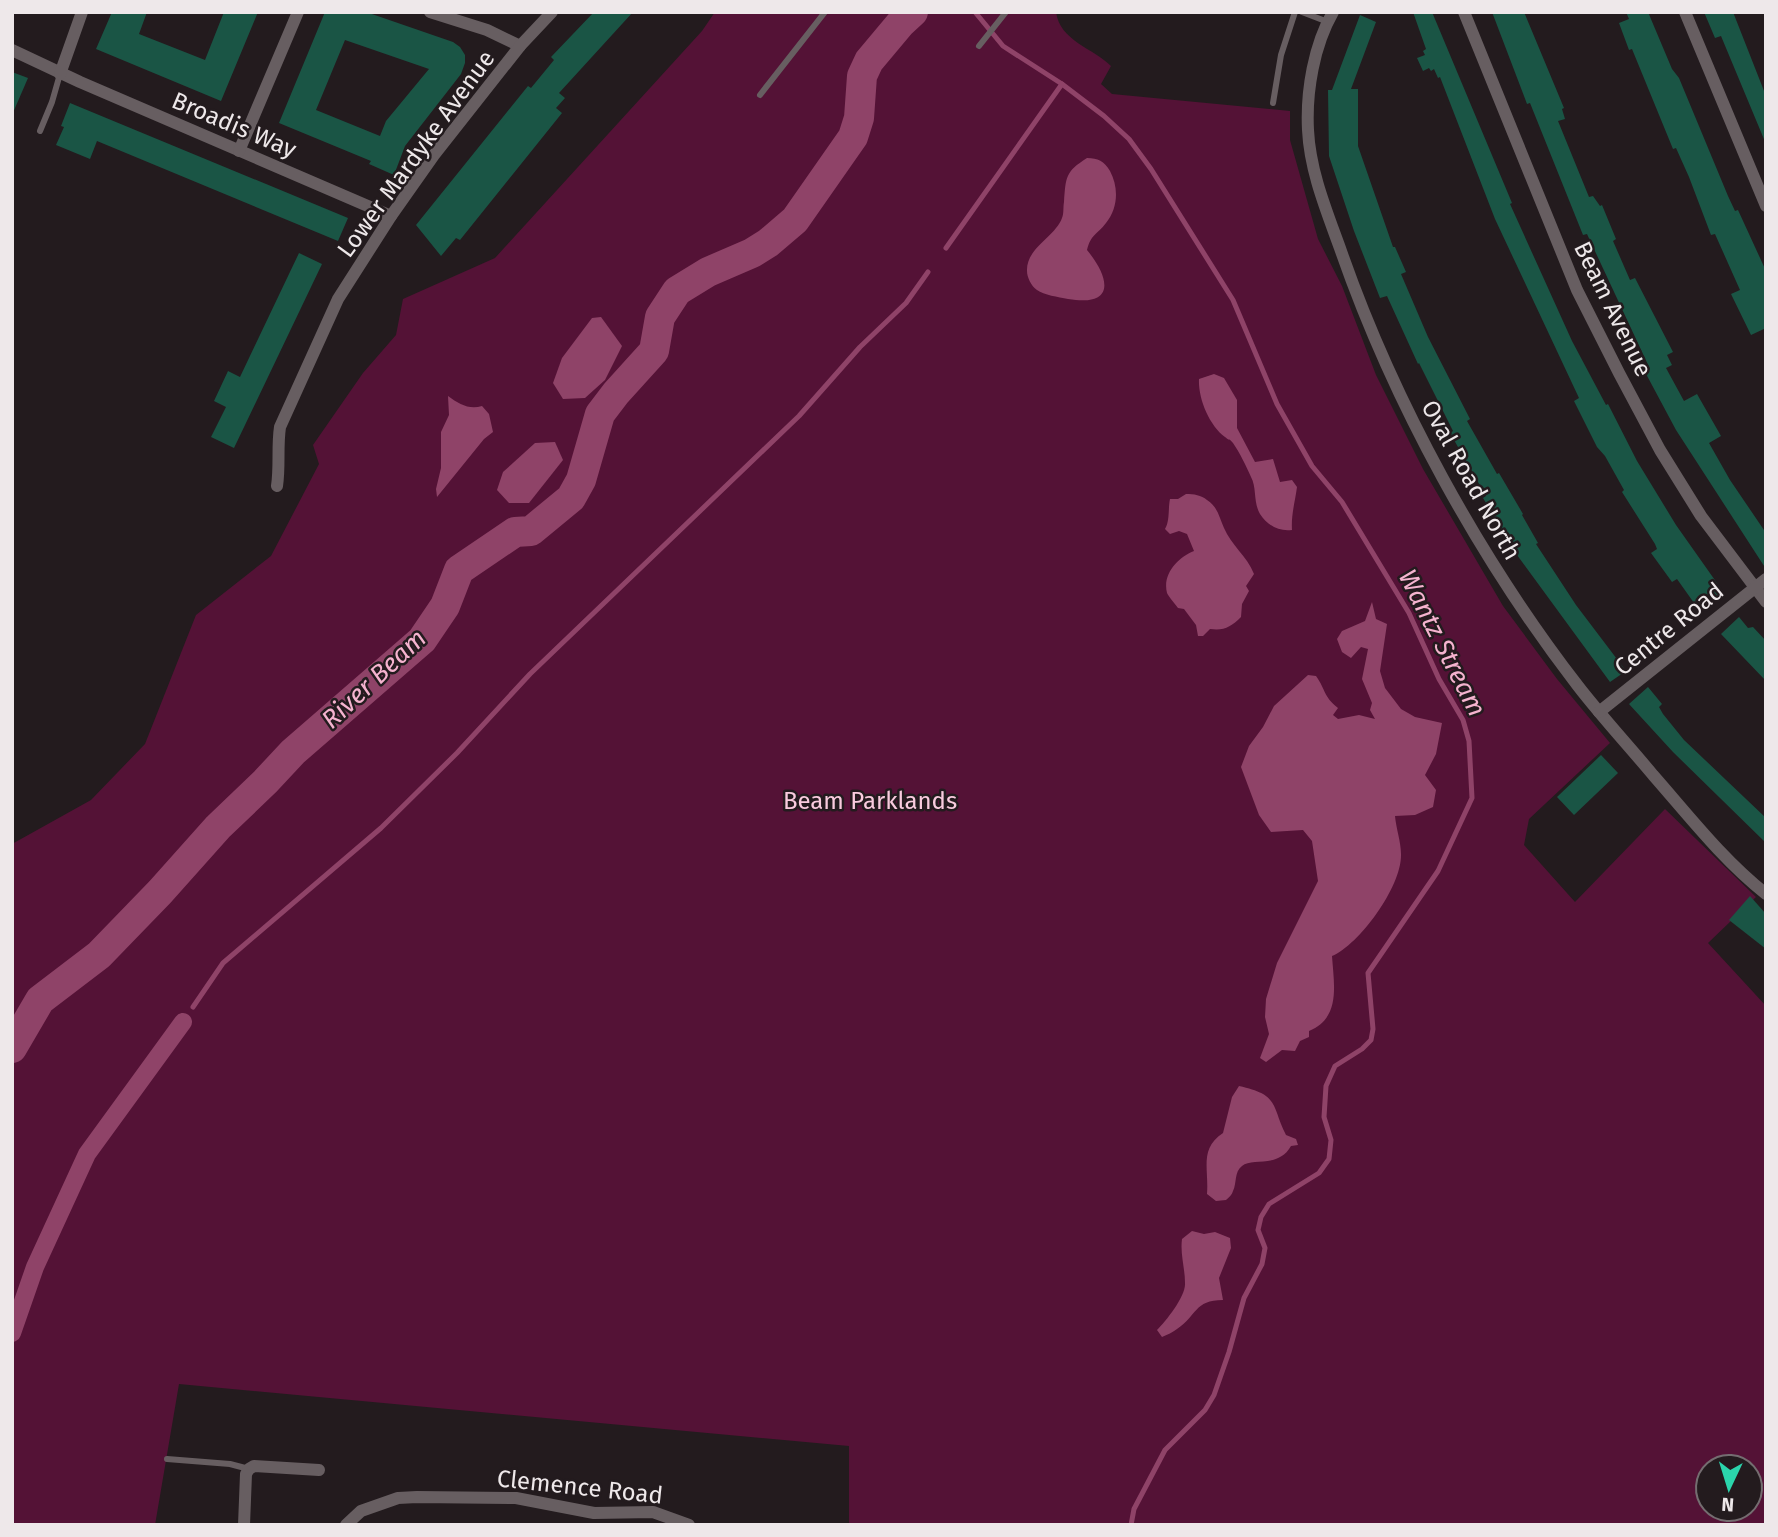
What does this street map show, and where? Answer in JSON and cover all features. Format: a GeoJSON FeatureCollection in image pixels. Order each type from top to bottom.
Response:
{"type":"FeatureCollection","features":[{"type":"Feature","properties":{"kind":"street"},"geometry":{"type":"LineString","coordinates":[[60,74],[82,12]]}},
{"type":"Feature","properties":{"kind":"street"},"geometry":{"type":"LineString","coordinates":[[239,150],[298,12]]}},
{"type":"Feature","properties":{"kind":"street"},"geometry":{"type":"LineString","coordinates":[[430,12],[487,30],[520,46]]}},
{"type":"Feature","properties":{"kind":"street","name":"Lower Mardyke Avenue"},"geometry":{"type":"LineString","coordinates":[[277,486],[280,465],[277,444],[280,427],[338,299],[434,155],[520,46],[552,12]]}},
{"type":"Feature","properties":{"kind":"street","name":"Beam Avenue"},"geometry":{"type":"LineString","coordinates":[[1464,12],[1577,290],[1619,373],[1660,450],[1694,505],[1766,602]]}},
{"type":"Feature","properties":{"kind":"street"},"geometry":{"type":"LineString","coordinates":[[1685,12],[1766,206]]}},
{"type":"Feature","properties":{"kind":"street","name":"Oval Road North"},"geometry":{"type":"LineString","coordinates":[[1331,17],[1312,70],[1308,128],[1313,168],[1351,280],[1393,384],[1454,496],[1507,585],[1577,685],[1723,854],[1766,894]]}},
{"type":"Feature","properties":{"kind":"street","name":"Broadis Way"},"geometry":{"type":"LineString","coordinates":[[12,50],[60,74],[391,216]]}},
{"type":"Feature","properties":{"kind":"street","name":"Centre Road"},"geometry":{"type":"LineString","coordinates":[[1599,712],[1766,579]]}},
{"type":"Feature","properties":{"kind":"street"},"geometry":{"type":"LineString","coordinates":[[244,1525],[246,1474],[249,1469],[254,1466],[319,1470]]}},
{"type":"Feature","properties":{"kind":"street","name":"Clemence Road"},"geometry":{"type":"LineString","coordinates":[[346,1525],[361,1511],[398,1498],[418,1497],[516,1498],[593,1519],[653,1512],[689,1525]]}},
{"type":"Feature","properties":{"kind":"lane"},"geometry":{"type":"LineString","coordinates":[[760,95],[825,12]]}},
{"type":"Feature","properties":{"kind":"lane"},"geometry":{"type":"LineString","coordinates":[[979,46],[1006,12]]}},
{"type":"Feature","properties":{"kind":"lane"},"geometry":{"type":"LineString","coordinates":[[1273,103],[1281,55],[1295,12]]}},
{"type":"Feature","properties":{"kind":"lane"},"geometry":{"type":"LineString","coordinates":[[1302,12],[1331,17]]}},
{"type":"Feature","properties":{"kind":"lane"},"geometry":{"type":"LineString","coordinates":[[40,131],[60,74]]}},
{"type":"Feature","properties":{"kind":"lane"},"geometry":{"type":"LineString","coordinates":[[167,1459],[230,1464],[249,1469]]}},
{"type":"Feature","properties":{"kind":"green space","name":"Beam Parklands"},"geometry":{"type":"Polygon","coordinates":[[[715,12],[1056,12],[1059,22],[1070,37],[1111,66],[1101,84],[1112,94],[1290,111],[1290,140],[1318,239],[1342,286],[1376,375],[1423,469],[1503,606],[1557,679],[1610,743],[1529,819],[1524,845],[1575,902],[1665,809],[1756,897],[1708,943],[1766,1006],[1766,1525],[849,1525],[849,1446],[179,1384],[155,1525],[12,1525],[12,844],[91,800],[145,744],[196,615],[271,556],[319,464],[313,445],[363,373],[396,335],[403,299],[495,258],[702,31],[715,12]]]}},
{"type":"Feature","properties":{"kind":"shaded area"},"geometry":{"type":"Polygon","coordinates":[[[1087,158],[1100,161],[1108,168],[1115,184],[1113,211],[1092,238],[1087,250],[1100,271],[1104,288],[1094,299],[1068,299],[1047,295],[1031,284],[1027,271],[1028,263],[1062,218],[1068,176],[1074,167],[1087,158]]]}},
{"type":"Feature","properties":{"kind":"shaded area"},"geometry":{"type":"Polygon","coordinates":[[[601,317],[622,346],[605,380],[585,398],[563,399],[553,383],[562,358],[592,318],[601,317]]]}},
{"type":"Feature","properties":{"kind":"shaded area"},"geometry":{"type":"Polygon","coordinates":[[[1214,374],[1224,378],[1237,400],[1237,428],[1255,462],[1273,459],[1280,482],[1292,480],[1297,487],[1292,530],[1278,529],[1260,514],[1253,481],[1240,455],[1233,443],[1219,432],[1209,418],[1200,394],[1199,379],[1214,374]]]}},
{"type":"Feature","properties":{"kind":"shaded area"},"geometry":{"type":"Polygon","coordinates":[[[448,396],[464,406],[482,406],[489,414],[493,432],[484,439],[437,497],[441,468],[441,432],[449,415],[448,396]]]}},
{"type":"Feature","properties":{"kind":"shaded area"},"geometry":{"type":"Polygon","coordinates":[[[555,442],[563,460],[529,503],[509,503],[497,490],[503,472],[535,443],[555,442]]]}},
{"type":"Feature","properties":{"kind":"shaded area"},"geometry":{"type":"Polygon","coordinates":[[[1186,494],[1202,497],[1214,506],[1227,534],[1254,574],[1246,586],[1249,591],[1242,604],[1241,617],[1227,628],[1210,629],[1203,636],[1198,636],[1196,625],[1184,609],[1178,608],[1167,593],[1166,586],[1173,567],[1194,551],[1187,534],[1179,531],[1170,534],[1165,529],[1170,499],[1178,499],[1186,494]]]}},
{"type":"Feature","properties":{"kind":"shaded area"},"geometry":{"type":"Polygon","coordinates":[[[1372,602],[1376,619],[1387,624],[1380,671],[1385,688],[1401,709],[1415,717],[1442,723],[1436,754],[1425,775],[1436,790],[1433,807],[1415,815],[1395,816],[1401,854],[1395,882],[1377,912],[1355,940],[1332,956],[1334,989],[1331,1009],[1319,1025],[1309,1031],[1309,1037],[1300,1041],[1295,1051],[1282,1050],[1266,1062],[1260,1058],[1269,1034],[1265,1017],[1266,999],[1277,963],[1318,881],[1312,841],[1303,830],[1271,832],[1259,815],[1241,767],[1249,746],[1274,706],[1308,675],[1316,676],[1327,696],[1338,708],[1333,715],[1338,719],[1359,715],[1375,719],[1362,679],[1368,649],[1361,647],[1351,658],[1342,652],[1337,639],[1342,631],[1365,621],[1372,602]]]}},
{"type":"Feature","properties":{"kind":"shaded area"},"geometry":{"type":"Polygon","coordinates":[[[1239,1086],[1262,1093],[1268,1098],[1286,1135],[1296,1139],[1298,1145],[1291,1146],[1279,1158],[1242,1166],[1231,1195],[1226,1200],[1216,1201],[1207,1194],[1208,1153],[1223,1133],[1232,1097],[1239,1086]]]}},
{"type":"Feature","properties":{"kind":"shaded area"},"geometry":{"type":"Polygon","coordinates":[[[1192,1231],[1204,1234],[1215,1232],[1230,1238],[1231,1248],[1219,1278],[1223,1300],[1201,1306],[1184,1324],[1162,1337],[1157,1330],[1175,1308],[1184,1288],[1182,1239],[1192,1231]]]}},
{"type":"Feature","properties":{"kind":"building"},"geometry":{"type":"Polygon","coordinates":[[[112,12],[147,12],[139,34],[205,60],[224,12],[258,12],[221,101],[96,49],[112,12]]]}},
{"type":"Feature","properties":{"kind":"building"},"geometry":{"type":"Polygon","coordinates":[[[325,12],[366,12],[453,42],[465,55],[461,74],[405,146],[394,175],[369,164],[371,161],[279,123],[325,12]],[[345,40],[316,110],[380,136],[386,121],[429,69],[345,40]]]}},
{"type":"Feature","properties":{"kind":"building"},"geometry":{"type":"Polygon","coordinates":[[[594,12],[633,12],[559,93],[565,98],[556,108],[562,113],[460,240],[456,238],[441,256],[416,225],[528,86],[531,88],[554,60],[551,57],[594,12]]]}},
{"type":"Feature","properties":{"kind":"building"},"geometry":{"type":"Polygon","coordinates":[[[1413,12],[1432,12],[1512,203],[1510,204],[1572,341],[1637,461],[1676,525],[1724,593],[1699,610],[1677,579],[1672,582],[1651,553],[1657,549],[1655,544],[1622,492],[1624,490],[1597,447],[1574,401],[1579,398],[1495,219],[1440,77],[1438,78],[1434,69],[1423,71],[1417,58],[1425,55],[1423,51],[1426,49],[1413,12]]]}},
{"type":"Feature","properties":{"kind":"building"},"geometry":{"type":"Polygon","coordinates":[[[1492,12],[1524,12],[1564,108],[1565,119],[1558,121],[1589,197],[1593,196],[1600,206],[1602,205],[1616,239],[1613,241],[1630,280],[1635,278],[1673,352],[1667,355],[1672,365],[1666,368],[1684,401],[1697,394],[1721,436],[1709,443],[1766,533],[1766,569],[1676,430],[1645,372],[1650,369],[1587,234],[1583,235],[1530,103],[1527,104],[1492,12]]]}},
{"type":"Feature","properties":{"kind":"building"},"geometry":{"type":"Polygon","coordinates":[[[1626,12],[1648,12],[1672,69],[1679,78],[1728,196],[1735,211],[1738,210],[1766,271],[1766,328],[1751,335],[1731,294],[1740,290],[1715,234],[1711,235],[1689,177],[1676,148],[1673,149],[1632,49],[1629,50],[1619,23],[1629,19],[1626,12]]]}},
{"type":"Feature","properties":{"kind":"building"},"geometry":{"type":"Polygon","coordinates":[[[1704,12],[1733,12],[1766,96],[1766,144],[1721,36],[1715,38],[1704,12]]]}},
{"type":"Feature","properties":{"kind":"building"},"geometry":{"type":"Polygon","coordinates":[[[1360,15],[1376,22],[1351,89],[1358,89],[1358,146],[1393,247],[1406,272],[1401,274],[1428,337],[1470,419],[1467,421],[1523,514],[1538,543],[1536,544],[1576,605],[1626,671],[1610,682],[1517,555],[1483,498],[1486,496],[1450,433],[1453,431],[1387,296],[1380,298],[1354,231],[1329,156],[1328,90],[1332,90],[1360,15]]]}},
{"type":"Feature","properties":{"kind":"building"},"geometry":{"type":"Polygon","coordinates":[[[12,72],[28,78],[12,115],[12,72]]]}},
{"type":"Feature","properties":{"kind":"building"},"geometry":{"type":"Polygon","coordinates":[[[70,103],[348,218],[338,241],[97,141],[90,159],[56,145],[70,103]]]}},
{"type":"Feature","properties":{"kind":"building"},"geometry":{"type":"Polygon","coordinates":[[[299,253],[322,264],[234,448],[211,437],[226,407],[214,401],[228,371],[240,377],[299,253]]]}},
{"type":"Feature","properties":{"kind":"building"},"geometry":{"type":"Polygon","coordinates":[[[1739,617],[1748,628],[1753,627],[1766,641],[1766,681],[1721,634],[1739,617]]]}},
{"type":"Feature","properties":{"kind":"building"},"geometry":{"type":"Polygon","coordinates":[[[1648,687],[1662,704],[1659,707],[1663,714],[1684,740],[1766,818],[1766,843],[1673,752],[1629,704],[1648,687]]]}},
{"type":"Feature","properties":{"kind":"building"},"geometry":{"type":"Polygon","coordinates":[[[1601,755],[1618,773],[1574,815],[1557,797],[1601,755]]]}},
{"type":"Feature","properties":{"kind":"building"},"geometry":{"type":"Polygon","coordinates":[[[1750,896],[1766,914],[1766,949],[1729,920],[1750,896]]]}},
{"type":"Feature","properties":{"kind":"waterway","name":"River Beam"},"geometry":{"type":"LineString","coordinates":[[12,1048],[40,1000],[99,955],[218,827],[293,752],[422,640],[445,606],[459,570],[515,532],[531,531],[571,498],[581,480],[600,414],[654,351],[660,317],[677,291],[708,272],[752,253],[795,220],[853,137],[859,118],[862,76],[869,61],[913,12]]}},
{"type":"Feature","properties":{"kind":"waterway","name":"Wantz Stream"},"geometry":{"type":"LineString","coordinates":[[975,12],[1003,46],[1062,84],[1104,116],[1129,139],[1151,169],[1233,300],[1277,404],[1312,466],[1342,502],[1409,613],[1439,679],[1463,720],[1469,741],[1472,798],[1438,871],[1368,973],[1373,1029],[1371,1040],[1335,1066],[1326,1086],[1324,1117],[1331,1140],[1329,1159],[1319,1173],[1269,1204],[1261,1217],[1258,1230],[1265,1248],[1262,1264],[1244,1298],[1214,1395],[1205,1410],[1165,1450],[1134,1509],[1131,1525]]}},
{"type":"Feature","properties":{"kind":"waterway"},"geometry":{"type":"LineString","coordinates":[[946,248],[1062,84]]}},
{"type":"Feature","properties":{"kind":"waterway"},"geometry":{"type":"LineString","coordinates":[[193,1007],[223,963],[381,828],[457,753],[530,674],[799,416],[860,347],[906,303],[928,272]]}},
{"type":"Feature","properties":{"kind":"waterway"},"geometry":{"type":"LineString","coordinates":[[12,1333],[35,1267],[87,1154],[183,1022]]}}]}
